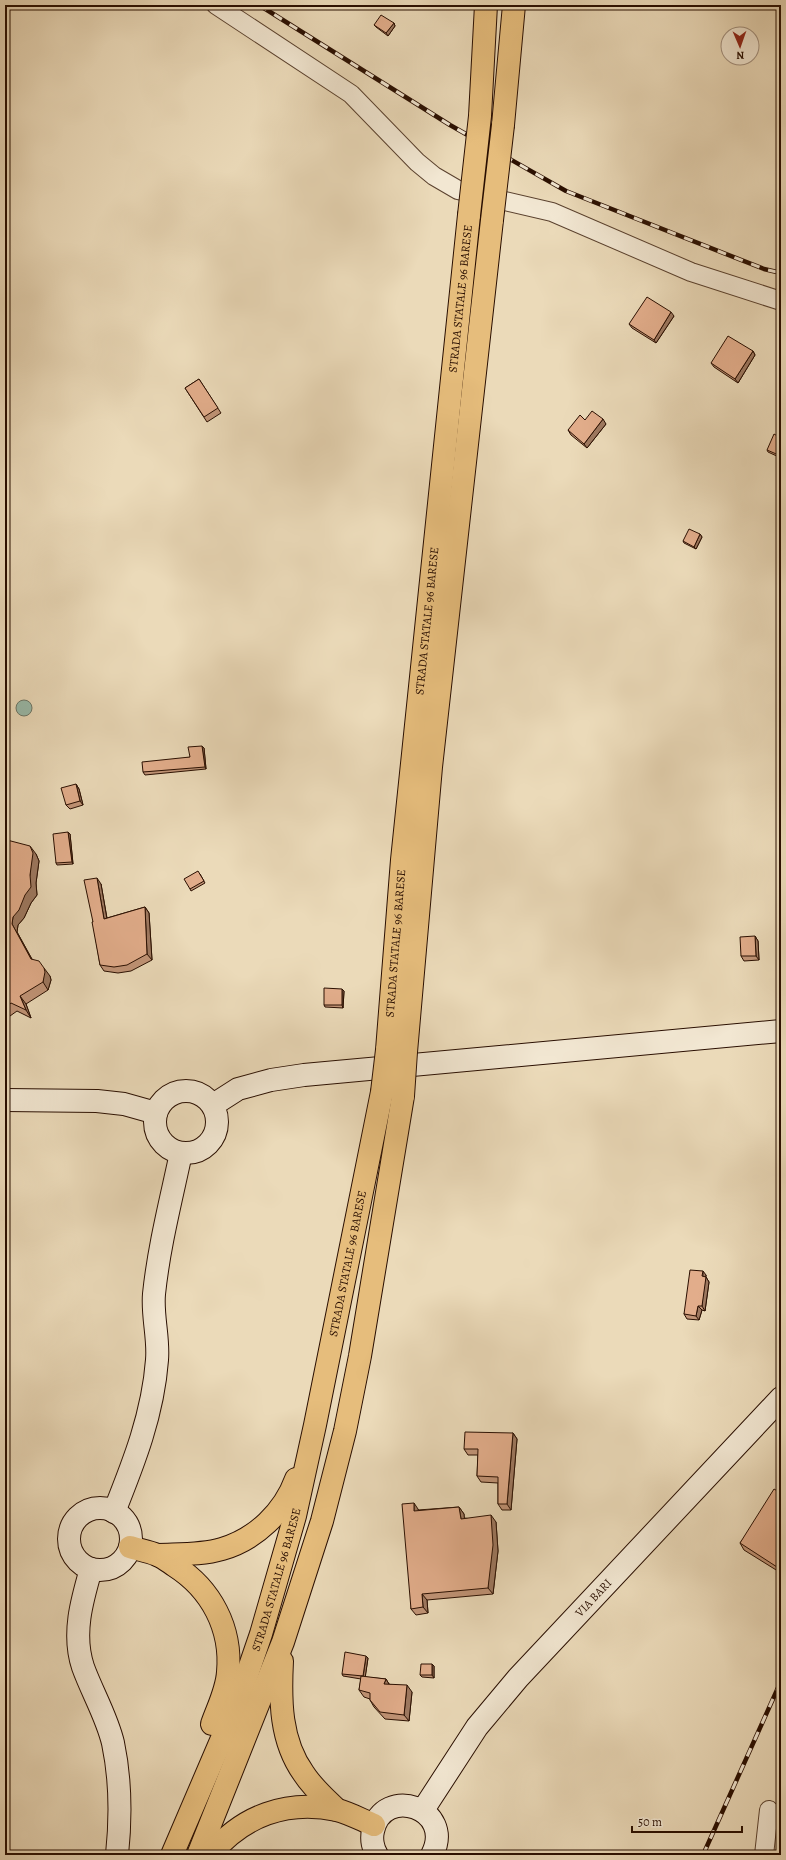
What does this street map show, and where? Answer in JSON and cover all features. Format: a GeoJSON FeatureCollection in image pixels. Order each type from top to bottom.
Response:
{"type":"FeatureCollection","features":[{"type":"Feature","properties":{"kind":"highway","name":"STRADA STATALE 96 BARESE"},"geometry":{"type":"LineString","coordinates":[[198,1855],[283,1642],[322,1521],[345,1431],[360,1356],[393,1094],[396,1051],[402,860],[480,116],[486,5]]}},
{"type":"Feature","properties":{"kind":"highway","name":"STRADA STATALE 96 BARESE"},"geometry":{"type":"LineString","coordinates":[[396,1051],[431,767],[503,125],[514,5]]}},
{"type":"Feature","properties":{"kind":"highway","name":"STRADA STATALE 96 BARESE"},"geometry":{"type":"LineString","coordinates":[[171,1855],[238,1701],[262,1634],[295,1516],[393,1094]]}},
{"type":"Feature","properties":{"kind":"highway"},"geometry":{"type":"LineString","coordinates":[[158,1555],[200,1553],[222,1549],[245,1539],[262,1527],[278,1511],[292,1489],[315,1425]]}},
{"type":"Feature","properties":{"kind":"highway"},"geometry":{"type":"LineString","coordinates":[[130,1547],[158,1555],[187,1574],[201,1586],[215,1606],[223,1626],[228,1671],[222,1697],[188,1784],[171,1855]]}},
{"type":"Feature","properties":{"kind":"highway"},"geometry":{"type":"LineString","coordinates":[[283,1642],[280,1697],[284,1730],[292,1753],[303,1773],[314,1787],[337,1810]]}},
{"type":"Feature","properties":{"kind":"highway"},"geometry":{"type":"LineString","coordinates":[[210,1855],[222,1841],[249,1821],[264,1814],[286,1809],[308,1808],[337,1810],[374,1825]]}},
{"type":"Feature","properties":{"kind":"main road"},"geometry":{"type":"LineString","coordinates":[[213,1105],[238,1089],[271,1080],[304,1075],[781,1031]]}},
{"type":"Feature","properties":{"kind":"main road"},"geometry":{"type":"LineString","coordinates":[[187,1091],[202,1095],[213,1105],[217,1115],[218,1125],[215,1135],[210,1143],[202,1150],[192,1153],[181,1153],[171,1150],[163,1143],[157,1134],[155,1123],[156,1113],[161,1103],[168,1096],[177,1092],[187,1091]]}},
{"type":"Feature","properties":{"kind":"main road"},"geometry":{"type":"LineString","coordinates":[[5,1100],[97,1101],[124,1104],[156,1113]]}},
{"type":"Feature","properties":{"kind":"main road"},"geometry":{"type":"LineString","coordinates":[[114,1512],[136,1459],[153,1395],[157,1359],[154,1296],[158,1261],[181,1153]]}},
{"type":"Feature","properties":{"kind":"main road","name":"VIA BARI"},"geometry":{"type":"LineString","coordinates":[[423,1810],[477,1727],[518,1678],[781,1398]]}},
{"type":"Feature","properties":{"kind":"main road"},"geometry":{"type":"LineString","coordinates":[[105,1509],[114,1512],[126,1523],[130,1530],[130,1547],[126,1556],[115,1566],[101,1570],[91,1569],[80,1562],[72,1551],[70,1533],[73,1524],[79,1517],[91,1510],[105,1509]]}},
{"type":"Feature","properties":{"kind":"main road"},"geometry":{"type":"LineString","coordinates":[[91,1569],[81,1604],[78,1640],[83,1665],[112,1742],[119,1780],[121,1819],[117,1855]]}},
{"type":"Feature","properties":{"kind":"main road"},"geometry":{"type":"LineString","coordinates":[[377,1855],[372,1843],[372,1834],[374,1825],[379,1816],[395,1806],[405,1805],[414,1806],[423,1810],[433,1822],[437,1836],[436,1845],[432,1855]]}},
{"type":"Feature","properties":{"kind":"street"},"geometry":{"type":"LineString","coordinates":[[216,5],[351,94],[417,162],[434,176],[458,190],[552,212],[691,272],[781,301]]}},
{"type":"Feature","properties":{"kind":"street"},"geometry":{"type":"LineString","coordinates":[[764,1855],[768,1810]]}},
{"type":"Feature","properties":{"kind":"shaded area"},"geometry":{"type":"Polygon","coordinates":[[[24,700],[30,702],[32,708],[30,714],[24,716],[18,714],[16,708],[18,702],[24,700]]]}},
{"type":"Feature","properties":{"kind":"building"},"geometry":{"type":"Polygon","coordinates":[[[381,15],[394,23],[386,33],[374,25],[381,15]]]}},
{"type":"Feature","properties":{"kind":"building"},"geometry":{"type":"Polygon","coordinates":[[[647,297],[671,312],[654,340],[629,324],[647,297]]]}},
{"type":"Feature","properties":{"kind":"building"},"geometry":{"type":"Polygon","coordinates":[[[728,336],[753,351],[735,379],[711,363],[728,336]]]}},
{"type":"Feature","properties":{"kind":"building"},"geometry":{"type":"Polygon","coordinates":[[[199,379],[218,408],[204,417],[185,388],[199,379]]]}},
{"type":"Feature","properties":{"kind":"building"},"geometry":{"type":"Polygon","coordinates":[[[592,411],[603,419],[584,444],[568,430],[580,415],[585,420],[592,411]]]}},
{"type":"Feature","properties":{"kind":"building"},"geometry":{"type":"Polygon","coordinates":[[[774,434],[781,438],[781,456],[767,450],[774,434]]]}},
{"type":"Feature","properties":{"kind":"building"},"geometry":{"type":"Polygon","coordinates":[[[689,529],[700,534],[694,547],[683,541],[689,529]]]}},
{"type":"Feature","properties":{"kind":"building"},"geometry":{"type":"Polygon","coordinates":[[[202,746],[205,767],[143,772],[142,762],[190,757],[188,747],[202,746]]]}},
{"type":"Feature","properties":{"kind":"building"},"geometry":{"type":"Polygon","coordinates":[[[76,784],[80,801],[66,805],[61,788],[76,784]]]}},
{"type":"Feature","properties":{"kind":"building"},"geometry":{"type":"Polygon","coordinates":[[[68,832],[72,862],[56,863],[53,834],[68,832]]]}},
{"type":"Feature","properties":{"kind":"building"},"geometry":{"type":"Polygon","coordinates":[[[7,840],[30,846],[33,853],[30,875],[31,887],[25,895],[19,910],[13,917],[12,924],[31,959],[39,961],[45,972],[43,982],[20,996],[26,1010],[11,1003],[5,1008],[5,845],[7,840]]]}},
{"type":"Feature","properties":{"kind":"building"},"geometry":{"type":"Polygon","coordinates":[[[198,871],[204,881],[190,889],[184,879],[198,871]]]}},
{"type":"Feature","properties":{"kind":"building"},"geometry":{"type":"Polygon","coordinates":[[[97,878],[104,919],[145,907],[147,954],[127,965],[114,967],[100,965],[84,880],[97,878]]]}},
{"type":"Feature","properties":{"kind":"building"},"geometry":{"type":"Polygon","coordinates":[[[755,936],[756,956],[741,956],[740,937],[755,936]]]}},
{"type":"Feature","properties":{"kind":"building"},"geometry":{"type":"Polygon","coordinates":[[[324,988],[342,989],[342,1005],[324,1005],[324,988]]]}},
{"type":"Feature","properties":{"kind":"building"},"geometry":{"type":"Polygon","coordinates":[[[690,1270],[703,1271],[702,1276],[706,1277],[702,1306],[698,1306],[696,1316],[684,1314],[690,1270]]]}},
{"type":"Feature","properties":{"kind":"building"},"geometry":{"type":"Polygon","coordinates":[[[465,1432],[513,1433],[507,1504],[498,1504],[498,1477],[477,1476],[478,1449],[464,1449],[465,1432]]]}},
{"type":"Feature","properties":{"kind":"building"},"geometry":{"type":"Polygon","coordinates":[[[774,1489],[781,1493],[781,1561],[777,1567],[740,1543],[774,1489]]]}},
{"type":"Feature","properties":{"kind":"building"},"geometry":{"type":"Polygon","coordinates":[[[414,1503],[414,1511],[459,1507],[461,1519],[491,1515],[493,1545],[488,1588],[422,1594],[423,1607],[411,1609],[402,1504],[414,1503]]]}},
{"type":"Feature","properties":{"kind":"building"},"geometry":{"type":"Polygon","coordinates":[[[345,1652],[366,1656],[363,1676],[342,1674],[345,1652]]]}},
{"type":"Feature","properties":{"kind":"building"},"geometry":{"type":"Polygon","coordinates":[[[421,1664],[432,1664],[432,1675],[420,1675],[421,1664]]]}},
{"type":"Feature","properties":{"kind":"building"},"geometry":{"type":"Polygon","coordinates":[[[361,1676],[386,1679],[384,1684],[407,1685],[404,1715],[380,1712],[370,1700],[370,1693],[359,1690],[361,1676]]]}},
{"type":"Feature","properties":{"kind":"railway"},"geometry":{"type":"LineString","coordinates":[[259,5],[450,125],[566,191],[764,269],[781,273]]}},
{"type":"Feature","properties":{"kind":"railway"},"geometry":{"type":"LineString","coordinates":[[703,1855],[781,1681]]}}]}
